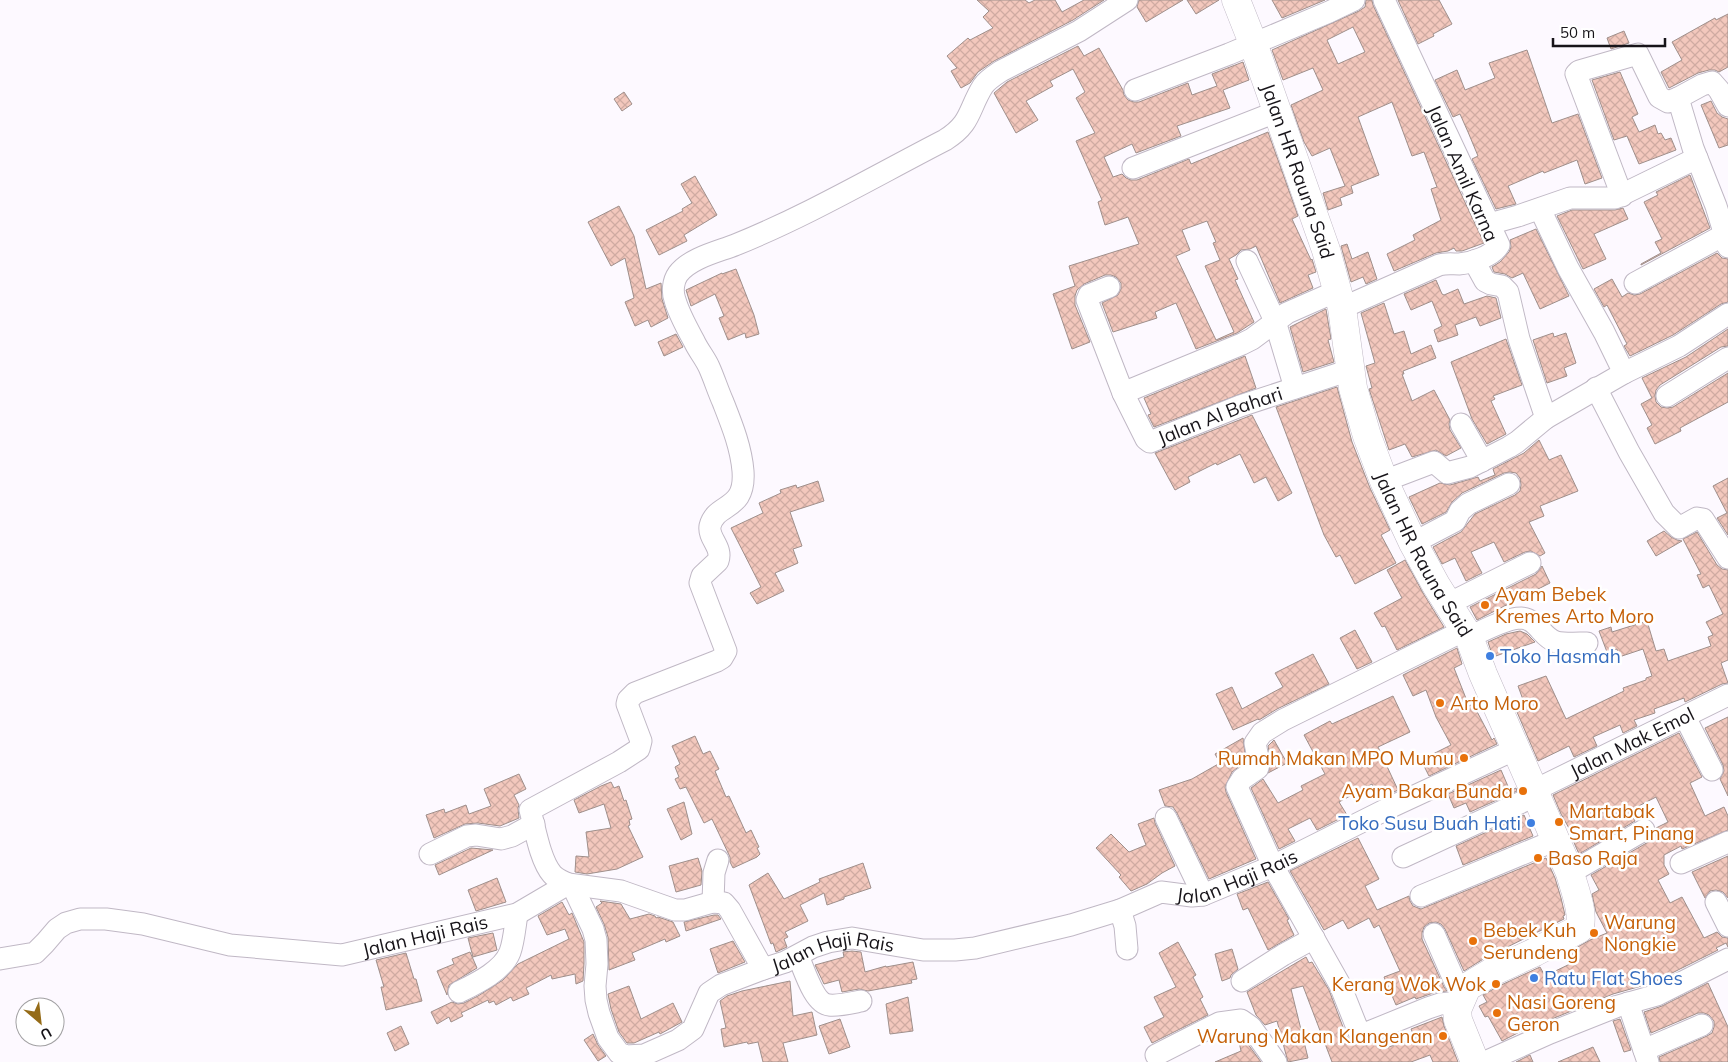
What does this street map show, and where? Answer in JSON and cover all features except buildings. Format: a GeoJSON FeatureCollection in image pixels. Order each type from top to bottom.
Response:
{"type":"FeatureCollection","features":[{"type":"Feature","properties":{"kind":"main road","name":"Jalan HR Rauna Said"},"geometry":{"type":"LineString","coordinates":[[1236,0],[1326,250],[1340,300],[1350,370],[1364,428],[1384,482],[1413,543],[1436,585],[1467,634],[1570,873],[1581,916],[1579,928],[1535,952],[1492,972],[1463,995]]}},
{"type":"Feature","properties":{"kind":"main road"},"geometry":{"type":"LineString","coordinates":[[1463,995],[1457,1010],[1458,1020],[1475,1062]]}},
{"type":"Feature","properties":{"kind":"street"},"geometry":{"type":"LineString","coordinates":[[718,860],[714,873],[713,902],[685,910],[674,910],[621,891],[570,884],[556,878],[551,872],[546,862],[530,810],[619,762],[639,749],[641,741],[627,704],[630,696],[717,662],[725,655],[726,647],[702,593],[700,583],[702,576],[719,558],[718,549],[710,532],[711,524],[714,517],[731,506],[740,496],[744,486],[743,471],[739,445],[733,426],[709,366],[694,341],[674,298],[674,284],[678,274],[696,260],[777,228],[955,134],[968,118],[983,86],[990,78],[1079,31],[1128,0]]}},
{"type":"Feature","properties":{"kind":"street"},"geometry":{"type":"LineString","coordinates":[[1136,90],[1229,54],[1354,0]]}},
{"type":"Feature","properties":{"kind":"street","name":"Jalan Amil Karna"},"geometry":{"type":"LineString","coordinates":[[1123,393],[1237,346],[1300,306],[1340,300],[1439,265],[1474,261],[1497,249],[1499,245],[1384,0]]}},
{"type":"Feature","properties":{"kind":"street"},"geometry":{"type":"LineString","coordinates":[[1622,196],[1576,74],[1579,71],[1638,54],[1659,97],[1668,102],[1709,82],[1712,82],[1725,94]]}},
{"type":"Feature","properties":{"kind":"street"},"geometry":{"type":"LineString","coordinates":[[1635,283],[1725,242],[1722,204],[1697,158],[1678,98]]}},
{"type":"Feature","properties":{"kind":"street"},"geometry":{"type":"LineString","coordinates":[[1133,168],[1276,112]]}},
{"type":"Feature","properties":{"kind":"street"},"geometry":{"type":"LineString","coordinates":[[1489,224],[1570,198],[1608,199],[1622,196],[1697,158]]}},
{"type":"Feature","properties":{"kind":"street"},"geometry":{"type":"LineString","coordinates":[[1540,209],[1568,268],[1604,332],[1624,373]]}},
{"type":"Feature","properties":{"kind":"street"},"geometry":{"type":"LineString","coordinates":[[1247,261],[1275,321],[1296,388]]}},
{"type":"Feature","properties":{"kind":"street"},"geometry":{"type":"LineString","coordinates":[[1474,261],[1485,281],[1502,286],[1508,292],[1519,339],[1546,418]]}},
{"type":"Feature","properties":{"kind":"street","name":"Jalan Al Bahari"},"geometry":{"type":"LineString","coordinates":[[1109,287],[1089,295],[1087,300],[1123,393],[1146,440],[1150,442],[1240,406],[1350,370]]}},
{"type":"Feature","properties":{"kind":"street"},"geometry":{"type":"LineString","coordinates":[[1384,482],[1430,462],[1436,462],[1447,473],[1470,467],[1518,442],[1546,418],[1596,388],[1679,346],[1728,314]]}},
{"type":"Feature","properties":{"kind":"street"},"geometry":{"type":"LineString","coordinates":[[1667,396],[1728,358]]}},
{"type":"Feature","properties":{"kind":"street"},"geometry":{"type":"LineString","coordinates":[[1596,388],[1629,452],[1664,513],[1679,528],[1697,518],[1703,519],[1728,558]]}},
{"type":"Feature","properties":{"kind":"street"},"geometry":{"type":"LineString","coordinates":[[1461,424],[1482,461]]}},
{"type":"Feature","properties":{"kind":"street"},"geometry":{"type":"LineString","coordinates":[[1413,543],[1454,521],[1460,511],[1468,504],[1509,484]]}},
{"type":"Feature","properties":{"kind":"street"},"geometry":{"type":"LineString","coordinates":[[1448,604],[1530,563]]}},
{"type":"Feature","properties":{"kind":"street"},"geometry":{"type":"LineString","coordinates":[[1434,934],[1455,982],[1463,995],[1369,1032],[1361,1032],[1356,1027],[1340,985],[1273,866],[1238,791],[1239,782],[1258,768],[1259,763],[1255,743],[1257,739],[1262,733],[1283,720],[1467,634],[1513,619],[1530,620],[1541,628],[1548,638],[1556,642],[1587,643]]}},
{"type":"Feature","properties":{"kind":"street","name":"Jalan Mak Emol"},"geometry":{"type":"LineString","coordinates":[[1403,857],[1536,793],[1728,695]]}},
{"type":"Feature","properties":{"kind":"street"},"geometry":{"type":"LineString","coordinates":[[1685,717],[1712,770]]}},
{"type":"Feature","properties":{"kind":"street","name":"Jalan Haji Rais"},"geometry":{"type":"LineString","coordinates":[[713,902],[719,902],[727,906],[763,969],[785,962],[813,947],[852,938],[923,950],[975,948],[1120,910],[1160,892],[1192,896],[1203,895],[1273,866],[1393,806],[1516,749]]}},
{"type":"Feature","properties":{"kind":"street"},"geometry":{"type":"LineString","coordinates":[[1166,818],[1203,895]]}},
{"type":"Feature","properties":{"kind":"street"},"geometry":{"type":"LineString","coordinates":[[430,854],[467,836],[501,840],[534,824]]}},
{"type":"Feature","properties":{"kind":"street"},"geometry":{"type":"LineString","coordinates":[[1570,873],[1644,830]]}},
{"type":"Feature","properties":{"kind":"street"},"geometry":{"type":"LineString","coordinates":[[1421,896],[1556,840]]}},
{"type":"Feature","properties":{"kind":"street"},"geometry":{"type":"LineString","coordinates":[[1681,863],[1728,842]]}},
{"type":"Feature","properties":{"kind":"street"},"geometry":{"type":"LineString","coordinates":[[570,884],[593,929],[596,940],[597,964],[595,986],[597,1007],[608,1038],[618,1053],[626,1056],[644,1055],[678,1040],[693,1029],[709,993],[720,985],[763,969]]}},
{"type":"Feature","properties":{"kind":"street","name":"Jalan Haji Rais"},"geometry":{"type":"LineString","coordinates":[[0,959],[35,952],[56,929],[66,923],[80,919],[143,924],[230,945],[342,955],[517,914],[570,884]]}},
{"type":"Feature","properties":{"kind":"street"},"geometry":{"type":"LineString","coordinates":[[1716,902],[1728,926]]}},
{"type":"Feature","properties":{"kind":"street"},"geometry":{"type":"LineString","coordinates":[[1120,910],[1125,926],[1128,948]]}},
{"type":"Feature","properties":{"kind":"street"},"geometry":{"type":"LineString","coordinates":[[459,992],[484,979],[506,960],[510,952],[517,914]]}},
{"type":"Feature","properties":{"kind":"street"},"geometry":{"type":"LineString","coordinates":[[1242,981],[1314,938]]}},
{"type":"Feature","properties":{"kind":"street"},"geometry":{"type":"LineString","coordinates":[[798,956],[816,997],[822,1004],[830,1006],[861,1001]]}},
{"type":"Feature","properties":{"kind":"street"},"geometry":{"type":"LineString","coordinates":[[1485,1062],[1550,1033],[1623,1005],[1657,995],[1728,959]]}},
{"type":"Feature","properties":{"kind":"street"},"geometry":{"type":"LineString","coordinates":[[1623,1005],[1646,1056],[1702,1025]]}},
{"type":"Feature","properties":{"kind":"street"},"geometry":{"type":"LineString","coordinates":[[1156,1055],[1219,1023],[1241,1020],[1252,1027],[1276,1062]]}},
{"type":"Feature","properties":{"kind":"place","name":"Ayam Bebek Kremes Arto Moro"},"geometry":{"type":"Point","coordinates":[1485,605]}},
{"type":"Feature","properties":{"kind":"place","name":"Toko Hasmah"},"geometry":{"type":"Point","coordinates":[1490,656]}},
{"type":"Feature","properties":{"kind":"place","name":"Arto Moro"},"geometry":{"type":"Point","coordinates":[1440,703]}},
{"type":"Feature","properties":{"kind":"place","name":"Rumah Makan MPO Mumu"},"geometry":{"type":"Point","coordinates":[1464,758]}},
{"type":"Feature","properties":{"kind":"place","name":"Ayam Bakar Bunda"},"geometry":{"type":"Point","coordinates":[1523,791]}},
{"type":"Feature","properties":{"kind":"place","name":"Martabak Smart, Pinang"},"geometry":{"type":"Point","coordinates":[1559,822]}},
{"type":"Feature","properties":{"kind":"place","name":"Toko Susu Buah Hati"},"geometry":{"type":"Point","coordinates":[1531,823]}},
{"type":"Feature","properties":{"kind":"place","name":"Baso Raja"},"geometry":{"type":"Point","coordinates":[1538,858]}},
{"type":"Feature","properties":{"kind":"place","name":"Warung Nongkie"},"geometry":{"type":"Point","coordinates":[1594,933]}},
{"type":"Feature","properties":{"kind":"place","name":"Bebek Kuh Serundeng"},"geometry":{"type":"Point","coordinates":[1473,941]}},
{"type":"Feature","properties":{"kind":"place","name":"Ratu Flat Shoes"},"geometry":{"type":"Point","coordinates":[1534,978]}},
{"type":"Feature","properties":{"kind":"place","name":"Kerang Wok Wok"},"geometry":{"type":"Point","coordinates":[1496,984]}},
{"type":"Feature","properties":{"kind":"place","name":"Nasi Goreng Geron"},"geometry":{"type":"Point","coordinates":[1497,1013]}},
{"type":"Feature","properties":{"kind":"place","name":"Warung Makan Klangenan"},"geometry":{"type":"Point","coordinates":[1443,1036]}}]}
